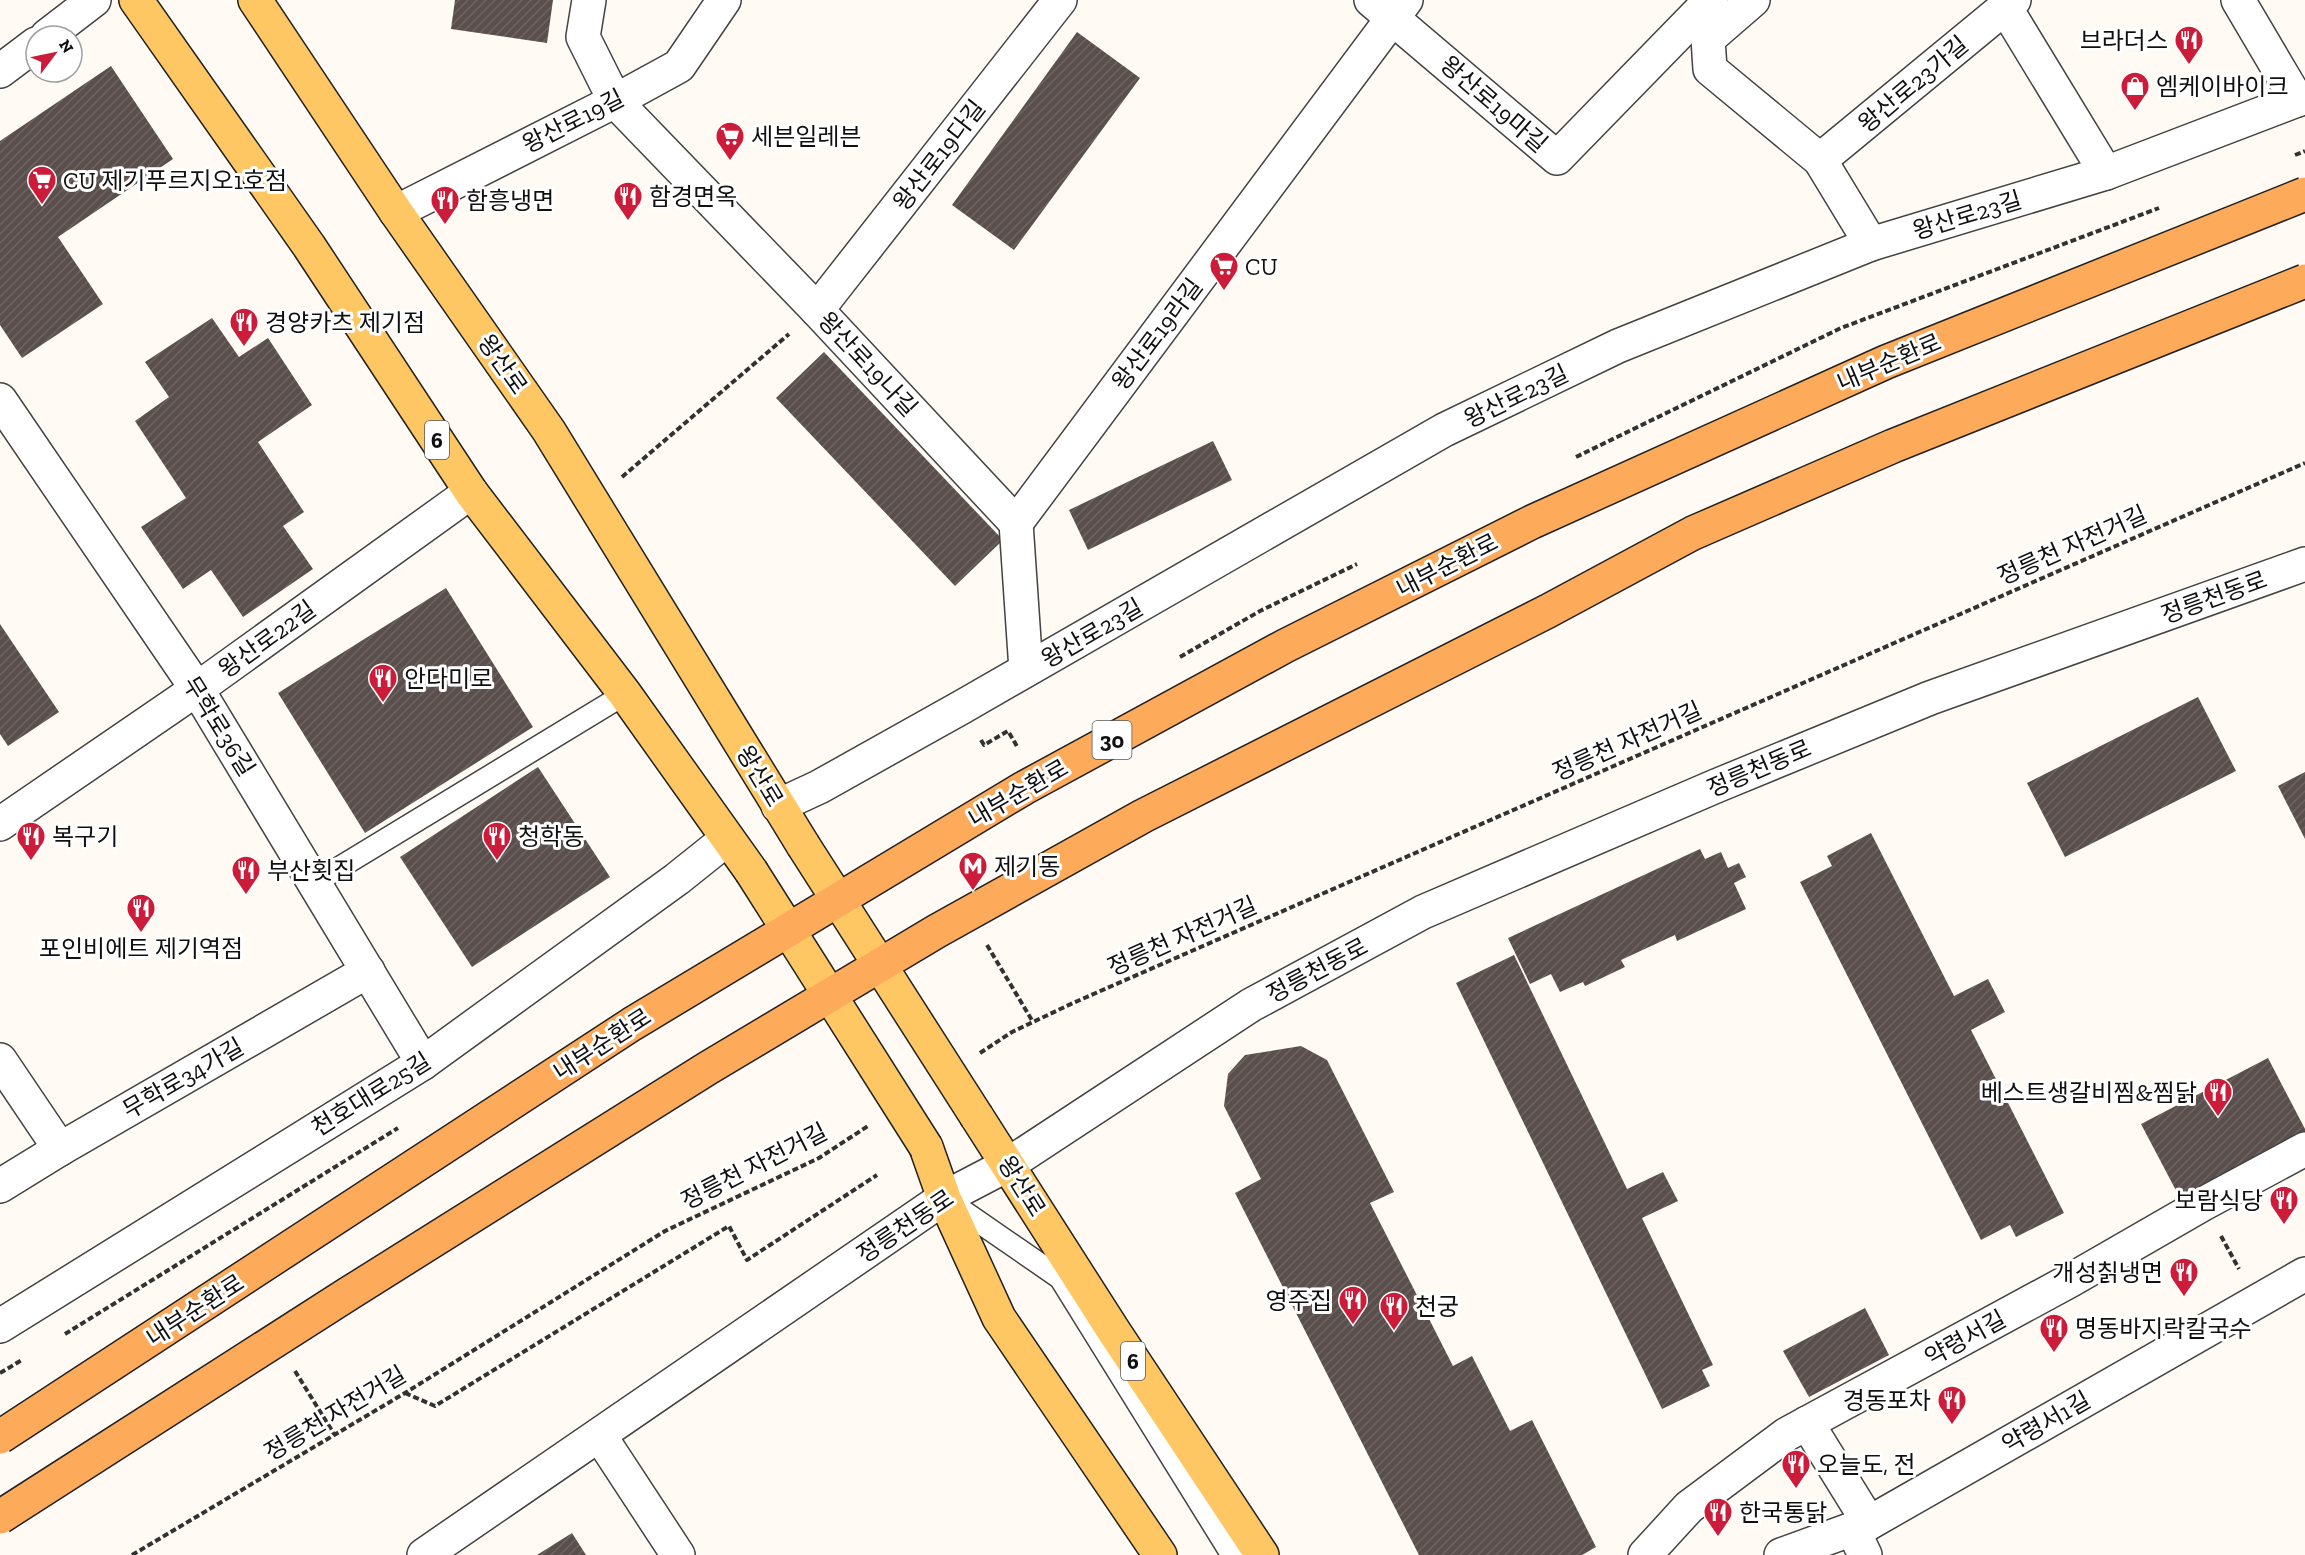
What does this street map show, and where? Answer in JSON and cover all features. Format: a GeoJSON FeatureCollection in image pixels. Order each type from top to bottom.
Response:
{"type":"FeatureCollection","features":[{"type":"Feature","properties":{"kind":"highway","name":"내부순환로"},"geometry":{"type":"LineString","coordinates":[[0,1437],[632,1024],[1024,788],[1285,646],[1532,522],[1886,362],[2305,194]]}},
{"type":"Feature","properties":{"kind":"highway"},"geometry":{"type":"LineString","coordinates":[[0,1517],[708,1068],[937,931],[1143,816],[1548,610],[1693,533],[1893,446],[2305,281]]}},
{"type":"Feature","properties":{"kind":"main road","name":"6"},"geometry":{"type":"LineString","coordinates":[[136,0],[309,246],[471,492],[625,694],[726,839],[751,871],[926,1147],[944,1198],[999,1318],[1160,1555]]}},
{"type":"Feature","properties":{"kind":"main road","name":"왕산로"},"geometry":{"type":"LineString","coordinates":[[255,0],[396,212],[549,431],[778,806],[1113,1330],[1262,1555]]}},
{"type":"Feature","properties":{"kind":"street"},"geometry":{"type":"LineString","coordinates":[[62,24],[94,0]]}},
{"type":"Feature","properties":{"kind":"street","name":"왕산로19나길"},"geometry":{"type":"LineString","coordinates":[[589,0],[583,36],[615,101],[817,310],[1016,524]]}},
{"type":"Feature","properties":{"kind":"street","name":"왕산로19길"},"geometry":{"type":"LineString","coordinates":[[396,212],[679,66],[724,0]]}},
{"type":"Feature","properties":{"kind":"street","name":"왕산로19다길"},"geometry":{"type":"LineString","coordinates":[[817,310],[1060,0]]}},
{"type":"Feature","properties":{"kind":"street","name":"왕산로19마길"},"geometry":{"type":"LineString","coordinates":[[1390,6],[1557,158],[1711,0]]}},
{"type":"Feature","properties":{"kind":"street"},"geometry":{"type":"LineString","coordinates":[[1753,0],[1708,39],[1710,69],[1820,160],[1871,244]]}},
{"type":"Feature","properties":{"kind":"street"},"geometry":{"type":"LineString","coordinates":[[2238,0],[2301,98]]}},
{"type":"Feature","properties":{"kind":"street","name":"왕산로23가길"},"geometry":{"type":"LineString","coordinates":[[1820,160],[2009,4],[2106,173]]}},
{"type":"Feature","properties":{"kind":"street","name":"왕산로19라길"},"geometry":{"type":"LineString","coordinates":[[1016,524],[1390,6]]}},
{"type":"Feature","properties":{"kind":"street"},"geometry":{"type":"LineString","coordinates":[[0,71],[24,53]]}},
{"type":"Feature","properties":{"kind":"street","name":"왕산로23길"},"geometry":{"type":"LineString","coordinates":[[778,806],[819,787],[1444,430],[1618,346],[1871,244],[2106,173],[2301,98]]}},
{"type":"Feature","properties":{"kind":"street","name":"무학로36길"},"geometry":{"type":"LineString","coordinates":[[0,400],[197,689],[423,1063]]}},
{"type":"Feature","properties":{"kind":"street","name":"왕산로22길"},"geometry":{"type":"LineString","coordinates":[[4,814],[197,689],[471,492]]}},
{"type":"Feature","properties":{"kind":"street"},"geometry":{"type":"LineString","coordinates":[[1016,524],[1026,670]]}},
{"type":"Feature","properties":{"kind":"street","name":"정릉천동로"},"geometry":{"type":"LineString","coordinates":[[424,1555],[944,1198],[1009,1164],[1251,1005],[1424,912],[1716,786],[1930,698],[2305,564]]}},
{"type":"Feature","properties":{"kind":"street","name":"천호대로25길"},"geometry":{"type":"LineString","coordinates":[[0,1326],[423,1063],[677,879],[726,839]]}},
{"type":"Feature","properties":{"kind":"street","name":"무학로34가길"},"geometry":{"type":"LineString","coordinates":[[0,1186],[368,971]]}},
{"type":"Feature","properties":{"kind":"street"},"geometry":{"type":"LineString","coordinates":[[0,1060],[60,1149]]}},
{"type":"Feature","properties":{"kind":"street","name":"약령서길"},"geometry":{"type":"LineString","coordinates":[[1645,1555],[1689,1507],[1787,1434],[2072,1280],[2203,1204],[2305,1149]]}},
{"type":"Feature","properties":{"kind":"street","name":"약령서1길"},"geometry":{"type":"LineString","coordinates":[[1781,1555],[1862,1536],[2305,1274]]}},
{"type":"Feature","properties":{"kind":"street"},"geometry":{"type":"LineString","coordinates":[[1807,1424],[1862,1536]]}},
{"type":"Feature","properties":{"kind":"street"},"geometry":{"type":"LineString","coordinates":[[600,1436],[678,1555]]}},
{"type":"Feature","properties":{"kind":"lane"},"geometry":{"type":"LineString","coordinates":[[315,883],[625,694]]}},
{"type":"Feature","properties":{"kind":"lane","name":"왕산로"},"geometry":{"type":"LineString","coordinates":[[944,1198],[1060,1278],[1232,1555]]}},
{"type":"Feature","properties":{"kind":"path"},"geometry":{"type":"LineString","coordinates":[[616,482],[817,310]]}},
{"type":"Feature","properties":{"kind":"path","name":"정릉천 자전거길"},"geometry":{"type":"LineString","coordinates":[[974,1057],[1012,1032],[1073,1003],[2305,463]]}},
{"type":"Feature","properties":{"kind":"path","name":"정릉천 자전거길"},"geometry":{"type":"LineString","coordinates":[[132,1555],[405,1393],[665,1231],[819,1158],[877,1120]]}},
{"type":"Feature","properties":{"kind":"path"},"geometry":{"type":"LineString","coordinates":[[59,1338],[406,1123]]}},
{"type":"Feature","properties":{"kind":"path"},"geometry":{"type":"LineString","coordinates":[[405,1393],[435,1406],[729,1226],[747,1260],[877,1175]]}},
{"type":"Feature","properties":{"kind":"path"},"geometry":{"type":"LineString","coordinates":[[2203,1204],[2258,1301]]}},
{"type":"Feature","properties":{"kind":"path"},"geometry":{"type":"LineString","coordinates":[[0,1373],[29,1356]]}},
{"type":"Feature","properties":{"kind":"pier"},"geometry":{"type":"Polygon","coordinates":[[[2305,178],[2305,338],[1916,490],[1724,587],[1364,758],[1098,895],[711,1126],[43,1555],[0,1555],[0,1391],[81,1337],[931,826],[1257,638],[1874,349],[2305,178]]]}},
{"type":"Feature","properties":{"kind":"building"},"geometry":{"type":"Polygon","coordinates":[[[455,0],[553,0],[547,43],[451,29],[455,0]]]}},
{"type":"Feature","properties":{"kind":"building"},"geometry":{"type":"Polygon","coordinates":[[[1077,32],[1140,78],[1014,250],[952,205],[1077,32]]]}},
{"type":"Feature","properties":{"kind":"building"},"geometry":{"type":"Polygon","coordinates":[[[111,66],[173,159],[58,237],[103,304],[22,358],[0,325],[0,141],[111,66]]]}},
{"type":"Feature","properties":{"kind":"building"},"geometry":{"type":"Polygon","coordinates":[[[212,318],[239,357],[268,338],[312,405],[258,442],[304,512],[283,526],[313,569],[243,617],[211,570],[183,589],[141,527],[186,498],[135,421],[169,397],[145,362],[212,318]]]}},
{"type":"Feature","properties":{"kind":"building"},"geometry":{"type":"Polygon","coordinates":[[[824,352],[1003,540],[955,586],[776,398],[824,352]]]}},
{"type":"Feature","properties":{"kind":"building"},"geometry":{"type":"Polygon","coordinates":[[[1213,441],[1232,480],[1088,550],[1069,510],[1213,441]]]}},
{"type":"Feature","properties":{"kind":"building"},"geometry":{"type":"Polygon","coordinates":[[[446,588],[533,727],[365,833],[278,693],[446,588]]]}},
{"type":"Feature","properties":{"kind":"building"},"geometry":{"type":"Polygon","coordinates":[[[0,624],[59,712],[8,746],[0,734],[0,624]]]}},
{"type":"Feature","properties":{"kind":"building"},"geometry":{"type":"Polygon","coordinates":[[[2198,697],[2236,771],[2065,857],[2027,783],[2198,697]]]}},
{"type":"Feature","properties":{"kind":"building"},"geometry":{"type":"Polygon","coordinates":[[[538,767],[610,877],[472,967],[400,857],[538,767]]]}},
{"type":"Feature","properties":{"kind":"building"},"geometry":{"type":"Polygon","coordinates":[[[2305,772],[2305,839],[2278,786],[2305,772]]]}},
{"type":"Feature","properties":{"kind":"building"},"geometry":{"type":"Polygon","coordinates":[[[1871,833],[1954,996],[1988,979],[2005,1012],[1971,1030],[2064,1213],[2016,1237],[2010,1225],[1981,1240],[1800,882],[1832,866],[1827,856],[1871,833]]]}},
{"type":"Feature","properties":{"kind":"building"},"geometry":{"type":"Polygon","coordinates":[[[1700,849],[1705,859],[1721,852],[1728,868],[1739,863],[1746,877],[1734,883],[1746,909],[1677,941],[1675,935],[1621,960],[1625,967],[1585,986],[1583,982],[1560,992],[1551,974],[1530,984],[1508,938],[1700,849]]]}},
{"type":"Feature","properties":{"kind":"building"},"geometry":{"type":"Polygon","coordinates":[[[1514,955],[1627,1189],[1663,1172],[1678,1201],[1642,1218],[1713,1365],[1702,1370],[1710,1386],[1662,1409],[1456,983],[1514,955]]]}},
{"type":"Feature","properties":{"kind":"building"},"geometry":{"type":"Polygon","coordinates":[[[1301,1046],[1327,1060],[1394,1192],[1370,1203],[1453,1366],[1472,1356],[1510,1431],[1532,1420],[1596,1547],[1582,1555],[1419,1555],[1235,1193],[1261,1179],[1224,1106],[1228,1074],[1245,1055],[1301,1046]]]}},
{"type":"Feature","properties":{"kind":"building"},"geometry":{"type":"Polygon","coordinates":[[[2268,1058],[2305,1129],[2305,1135],[2181,1200],[2141,1124],[2268,1058]]]}},
{"type":"Feature","properties":{"kind":"building"},"geometry":{"type":"Polygon","coordinates":[[[1865,1308],[1889,1355],[1809,1397],[1783,1351],[1865,1308]]]}},
{"type":"Feature","properties":{"kind":"building"},"geometry":{"type":"Polygon","coordinates":[[[572,1533],[586,1555],[537,1555],[572,1533]]]}},
{"type":"Feature","properties":{"kind":"place","name":"브라더스"},"geometry":{"type":"Point","coordinates":[2189,66]}},
{"type":"Feature","properties":{"kind":"place","name":"엠케이바이크"},"geometry":{"type":"Point","coordinates":[2135,112]}},
{"type":"Feature","properties":{"kind":"place","name":"세븐일레븐"},"geometry":{"type":"Point","coordinates":[730,162]}},
{"type":"Feature","properties":{"kind":"place","name":"CU 제기푸르지오1호점"},"geometry":{"type":"Point","coordinates":[42,206]}},
{"type":"Feature","properties":{"kind":"place","name":"함경면옥"},"geometry":{"type":"Point","coordinates":[628,222]}},
{"type":"Feature","properties":{"kind":"place","name":"함흥냉면"},"geometry":{"type":"Point","coordinates":[445,226]}},
{"type":"Feature","properties":{"kind":"place","name":"CU"},"geometry":{"type":"Point","coordinates":[1224,292]}},
{"type":"Feature","properties":{"kind":"place","name":"경양카츠 제기점"},"geometry":{"type":"Point","coordinates":[244,348]}},
{"type":"Feature","properties":{"kind":"place","name":"안다미로"},"geometry":{"type":"Point","coordinates":[383,704]}},
{"type":"Feature","properties":{"kind":"place","name":"복구기"},"geometry":{"type":"Point","coordinates":[31,862]}},
{"type":"Feature","properties":{"kind":"place","name":"청학동"},"geometry":{"type":"Point","coordinates":[497,862]}},
{"type":"Feature","properties":{"kind":"place","name":"제기동"},"geometry":{"type":"Point","coordinates":[973,892]}},
{"type":"Feature","properties":{"kind":"place","name":"부산횟집"},"geometry":{"type":"Point","coordinates":[246,896]}},
{"type":"Feature","properties":{"kind":"place","name":"포인비에트 제기역점"},"geometry":{"type":"Point","coordinates":[141,934]}},
{"type":"Feature","properties":{"kind":"place","name":"베스트생갈비찜&찜닭"},"geometry":{"type":"Point","coordinates":[2218,1118]}},
{"type":"Feature","properties":{"kind":"place","name":"보람식당"},"geometry":{"type":"Point","coordinates":[2284,1226]}},
{"type":"Feature","properties":{"kind":"place","name":"개성칡냉면"},"geometry":{"type":"Point","coordinates":[2184,1298]}},
{"type":"Feature","properties":{"kind":"place","name":"영주집"},"geometry":{"type":"Point","coordinates":[1353,1326]}},
{"type":"Feature","properties":{"kind":"place","name":"천궁"},"geometry":{"type":"Point","coordinates":[1394,1332]}},
{"type":"Feature","properties":{"kind":"place","name":"명동바지락칼국수"},"geometry":{"type":"Point","coordinates":[2054,1354]}},
{"type":"Feature","properties":{"kind":"place","name":"경동포차"},"geometry":{"type":"Point","coordinates":[1952,1426]}},
{"type":"Feature","properties":{"kind":"place","name":"오늘도, 전"},"geometry":{"type":"Point","coordinates":[1796,1490]}},
{"type":"Feature","properties":{"kind":"place","name":"한국통닭"},"geometry":{"type":"Point","coordinates":[1718,1538]}}]}
